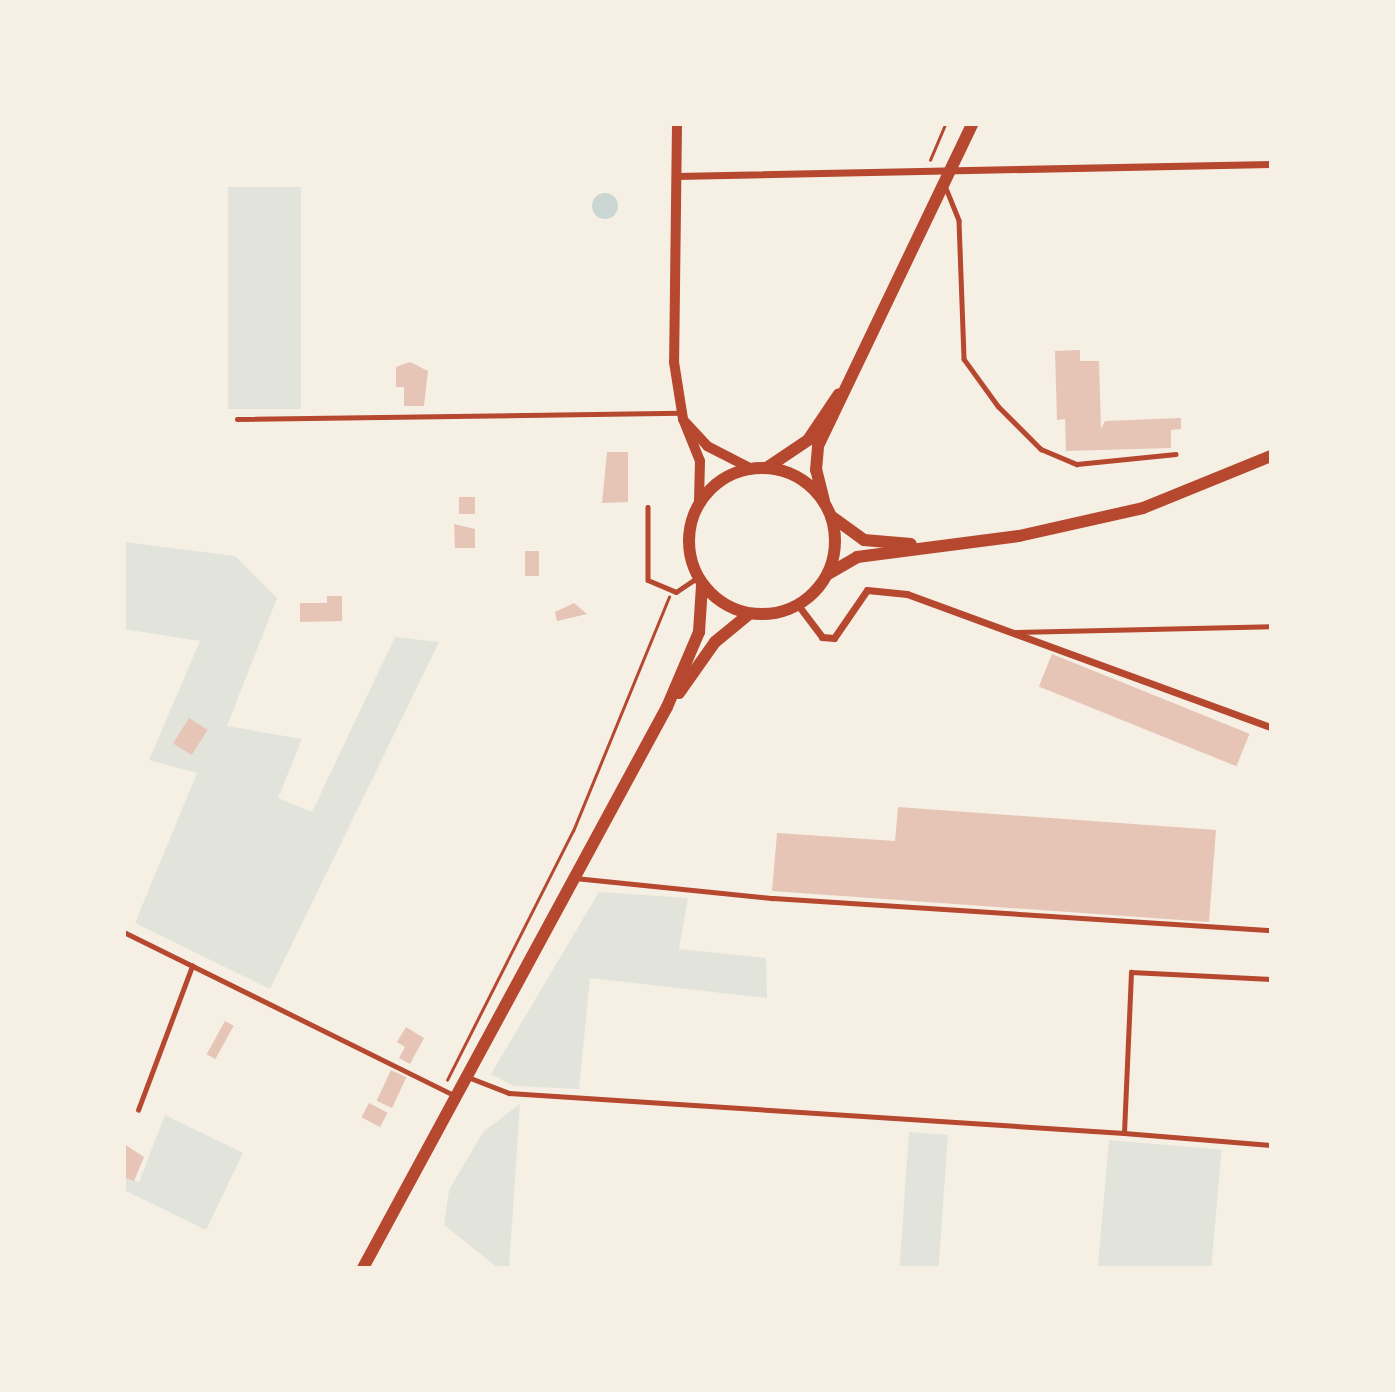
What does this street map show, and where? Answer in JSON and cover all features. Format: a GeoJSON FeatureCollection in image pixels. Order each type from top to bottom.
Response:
{"type":"FeatureCollection","features":[{"type":"Feature","properties":{"kind":"main road"},"geometry":{"type":"LineString","coordinates":[[828,574],[835,551],[831,516],[816,470],[818,446],[839,394],[946,187],[972,124]]}},
{"type":"Feature","properties":{"kind":"main road"},"geometry":{"type":"LineString","coordinates":[[768,467],[803,445],[839,394]]}},
{"type":"Feature","properties":{"kind":"main road"},"geometry":{"type":"LineString","coordinates":[[667,707],[715,642],[749,614],[798,605],[828,574],[857,557],[946,547],[1143,508],[1271,456]]}},
{"type":"Feature","properties":{"kind":"main road"},"geometry":{"type":"LineString","coordinates":[[363,1268],[667,707],[699,632],[700,581],[688,543],[699,503],[712,486],[750,468],[768,467],[802,479],[824,501]]}},
{"type":"Feature","properties":{"kind":"main road"},"geometry":{"type":"LineString","coordinates":[[831,516],[864,540],[946,547]]}},
{"type":"Feature","properties":{"kind":"main road"},"geometry":{"type":"LineString","coordinates":[[700,581],[723,604],[749,614]]}},
{"type":"Feature","properties":{"kind":"street"},"geometry":{"type":"LineString","coordinates":[[677,124],[674,362],[682,416],[700,461],[699,503]]}},
{"type":"Feature","properties":{"kind":"street"},"geometry":{"type":"LineString","coordinates":[[676,176],[1271,164]]}},
{"type":"Feature","properties":{"kind":"street"},"geometry":{"type":"LineString","coordinates":[[682,416],[707,446],[750,468]]}},
{"type":"Feature","properties":{"kind":"street"},"geometry":{"type":"LineString","coordinates":[[798,605],[822,638],[834,638],[857,600],[877,587],[1012,632],[1271,727]]}},
{"type":"Feature","properties":{"kind":"lane"},"geometry":{"type":"LineString","coordinates":[[946,187],[959,221],[964,359],[998,406],[1041,449],[1077,464],[1175,454]]}},
{"type":"Feature","properties":{"kind":"lane"},"geometry":{"type":"LineString","coordinates":[[237,419],[682,416]]}},
{"type":"Feature","properties":{"kind":"lane"},"geometry":{"type":"LineString","coordinates":[[648,507],[648,580],[672,591],[700,581]]}},
{"type":"Feature","properties":{"kind":"lane"},"geometry":{"type":"LineString","coordinates":[[1012,632],[1271,626]]}},
{"type":"Feature","properties":{"kind":"lane"},"geometry":{"type":"LineString","coordinates":[[574,878],[774,898],[1271,930]]}},
{"type":"Feature","properties":{"kind":"lane"},"geometry":{"type":"LineString","coordinates":[[124,932],[456,1096]]}},
{"type":"Feature","properties":{"kind":"lane"},"geometry":{"type":"LineString","coordinates":[[138,1110],[192,965]]}},
{"type":"Feature","properties":{"kind":"lane"},"geometry":{"type":"LineString","coordinates":[[1124,1133],[1131,972],[1271,979]]}},
{"type":"Feature","properties":{"kind":"lane"},"geometry":{"type":"LineString","coordinates":[[467,1077],[509,1093],[1271,1145]]}},
{"type":"Feature","properties":{"kind":"path"},"geometry":{"type":"LineString","coordinates":[[925,173],[945,124]]}},
{"type":"Feature","properties":{"kind":"path"},"geometry":{"type":"LineString","coordinates":[[442,1089],[573,831],[672,591]]}},
{"type":"Feature","properties":{"kind":"shaded area"},"geometry":{"type":"Polygon","coordinates":[[[228,187],[301,187],[301,409],[228,409],[228,187]]]}},
{"type":"Feature","properties":{"kind":"shaded area"},"geometry":{"type":"Polygon","coordinates":[[[605,193],[614,197],[618,206],[614,215],[605,219],[596,215],[592,206],[596,197],[605,193]]]}},
{"type":"Feature","properties":{"kind":"shaded area"},"geometry":{"type":"Polygon","coordinates":[[[124,542],[235,556],[277,598],[227,726],[302,739],[278,798],[312,812],[395,637],[439,642],[270,989],[135,923],[197,773],[149,760],[200,641],[124,629],[124,542]]]}},
{"type":"Feature","properties":{"kind":"shaded area"},"geometry":{"type":"Polygon","coordinates":[[[599,892],[688,898],[679,949],[766,958],[767,998],[590,978],[579,1089],[514,1086],[491,1074],[599,892]]]}},
{"type":"Feature","properties":{"kind":"shaded area"},"geometry":{"type":"Polygon","coordinates":[[[520,1104],[509,1268],[498,1268],[444,1225],[449,1190],[483,1132],[520,1104]]]}},
{"type":"Feature","properties":{"kind":"shaded area"},"geometry":{"type":"Polygon","coordinates":[[[165,1115],[243,1153],[206,1230],[124,1190],[124,1176],[139,1182],[165,1115]]]}},
{"type":"Feature","properties":{"kind":"shaded area"},"geometry":{"type":"Polygon","coordinates":[[[909,1132],[948,1135],[939,1268],[900,1268],[909,1132]]]}},
{"type":"Feature","properties":{"kind":"shaded area"},"geometry":{"type":"Polygon","coordinates":[[[1109,1140],[1222,1150],[1211,1268],[1098,1268],[1109,1140]]]}},
{"type":"Feature","properties":{"kind":"building"},"geometry":{"type":"Polygon","coordinates":[[[1080,350],[1080,361],[1099,361],[1101,429],[1105,421],[1181,418],[1181,429],[1171,430],[1171,448],[1066,451],[1065,419],[1057,420],[1055,351],[1080,350]]]}},
{"type":"Feature","properties":{"kind":"building"},"geometry":{"type":"Polygon","coordinates":[[[410,362],[428,371],[424,406],[404,406],[404,387],[396,387],[396,367],[410,362]]]}},
{"type":"Feature","properties":{"kind":"building"},"geometry":{"type":"Polygon","coordinates":[[[607,452],[628,452],[628,502],[602,503],[607,452]]]}},
{"type":"Feature","properties":{"kind":"building"},"geometry":{"type":"Polygon","coordinates":[[[459,497],[475,497],[475,514],[459,514],[459,497]]]}},
{"type":"Feature","properties":{"kind":"building"},"geometry":{"type":"Polygon","coordinates":[[[454,524],[475,529],[475,548],[455,548],[454,524]]]}},
{"type":"Feature","properties":{"kind":"building"},"geometry":{"type":"Polygon","coordinates":[[[525,551],[539,551],[539,576],[525,576],[525,551]]]}},
{"type":"Feature","properties":{"kind":"building"},"geometry":{"type":"Polygon","coordinates":[[[327,596],[342,596],[342,621],[300,622],[300,603],[327,603],[327,596]]]}},
{"type":"Feature","properties":{"kind":"building"},"geometry":{"type":"Polygon","coordinates":[[[574,603],[587,614],[557,621],[555,612],[574,603]]]}},
{"type":"Feature","properties":{"kind":"building"},"geometry":{"type":"Polygon","coordinates":[[[1052,654],[1249,734],[1236,766],[1039,686],[1052,654]]]}},
{"type":"Feature","properties":{"kind":"building"},"geometry":{"type":"Polygon","coordinates":[[[189,718],[208,730],[192,755],[173,743],[189,718]]]}},
{"type":"Feature","properties":{"kind":"building"},"geometry":{"type":"Polygon","coordinates":[[[898,807],[1216,830],[1209,922],[772,891],[777,833],[895,841],[898,807]]]}},
{"type":"Feature","properties":{"kind":"building"},"geometry":{"type":"Polygon","coordinates":[[[225,1021],[234,1026],[215,1059],[207,1054],[225,1021]]]}},
{"type":"Feature","properties":{"kind":"building"},"geometry":{"type":"Polygon","coordinates":[[[406,1027],[424,1038],[410,1064],[399,1058],[405,1047],[397,1042],[406,1027]]]}},
{"type":"Feature","properties":{"kind":"building"},"geometry":{"type":"Polygon","coordinates":[[[391,1070],[406,1077],[392,1108],[377,1101],[391,1070]]]}},
{"type":"Feature","properties":{"kind":"building"},"geometry":{"type":"Polygon","coordinates":[[[369,1103],[388,1113],[380,1127],[361,1117],[369,1103]]]}},
{"type":"Feature","properties":{"kind":"building"},"geometry":{"type":"Polygon","coordinates":[[[124,1144],[144,1157],[134,1181],[124,1177],[124,1144]]]}}]}
